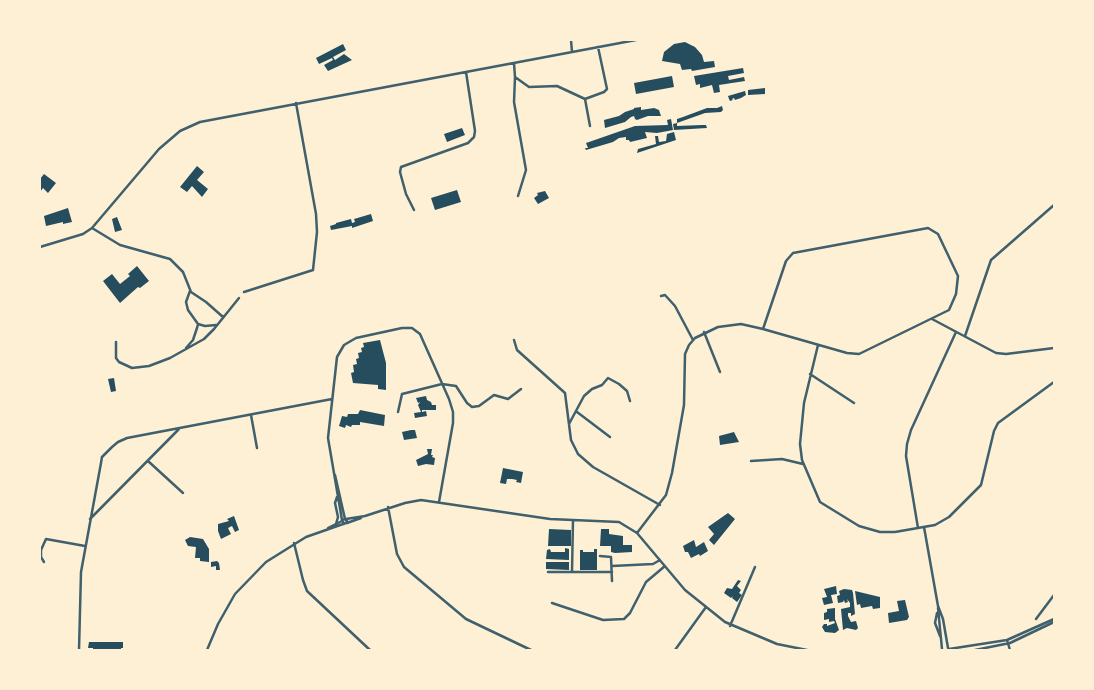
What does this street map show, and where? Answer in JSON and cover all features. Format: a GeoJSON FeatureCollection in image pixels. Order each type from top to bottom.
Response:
{"type":"FeatureCollection","features":[{"type":"Feature","properties":{"kind":"street"},"geometry":{"type":"LineString","coordinates":[[571,40],[572,52]]}},
{"type":"Feature","properties":{"kind":"street"},"geometry":{"type":"LineString","coordinates":[[40,247],[83,234],[92,228],[159,149],[180,132],[213,119],[636,40]]}},
{"type":"Feature","properties":{"kind":"street"},"geometry":{"type":"LineString","coordinates":[[515,77],[529,87],[557,86],[585,99],[606,90],[598,47]]}},
{"type":"Feature","properties":{"kind":"street"},"geometry":{"type":"LineString","coordinates":[[514,63],[514,102],[526,170],[518,196]]}},
{"type":"Feature","properties":{"kind":"street"},"geometry":{"type":"LineString","coordinates":[[414,210],[406,194],[400,172],[401,167],[432,154],[468,143],[474,137],[475,131],[466,72]]}},
{"type":"Feature","properties":{"kind":"street"},"geometry":{"type":"LineString","coordinates":[[585,99],[590,126]]}},
{"type":"Feature","properties":{"kind":"street"},"geometry":{"type":"LineString","coordinates":[[244,292],[313,270],[318,232],[296,103]]}},
{"type":"Feature","properties":{"kind":"street"},"geometry":{"type":"LineString","coordinates":[[965,336],[991,260],[1054,206]]}},
{"type":"Feature","properties":{"kind":"street"},"geometry":{"type":"LineString","coordinates":[[92,228],[120,245],[170,259],[183,272],[190,291],[223,317]]}},
{"type":"Feature","properties":{"kind":"street"},"geometry":{"type":"LineString","coordinates":[[637,533],[660,505],[666,495],[672,473],[684,405],[685,358],[687,349],[693,340],[704,332],[733,324],[763,329],[847,353],[859,354],[932,319],[950,308],[959,280],[938,234],[927,228],[791,254],[786,261],[763,329]]}},
{"type":"Feature","properties":{"kind":"street"},"geometry":{"type":"LineString","coordinates":[[190,291],[186,302],[188,310],[198,324],[208,326],[218,324]]}},
{"type":"Feature","properties":{"kind":"street"},"geometry":{"type":"LineString","coordinates":[[661,296],[665,295],[675,306],[693,340]]}},
{"type":"Feature","properties":{"kind":"street"},"geometry":{"type":"LineString","coordinates":[[116,342],[117,360],[123,365],[132,368],[150,366],[204,339],[239,298]]}},
{"type":"Feature","properties":{"kind":"street"},"geometry":{"type":"LineString","coordinates":[[932,319],[965,336],[991,352],[999,354],[1054,348]]}},
{"type":"Feature","properties":{"kind":"street"},"geometry":{"type":"LineString","coordinates":[[182,351],[193,340],[198,324]]}},
{"type":"Feature","properties":{"kind":"street"},"geometry":{"type":"LineString","coordinates":[[345,521],[328,438],[336,361],[344,344],[361,336],[402,328],[413,329],[420,334],[450,403],[453,417],[439,502]]}},
{"type":"Feature","properties":{"kind":"street"},"geometry":{"type":"LineString","coordinates":[[704,332],[720,372]]}},
{"type":"Feature","properties":{"kind":"street"},"geometry":{"type":"LineString","coordinates":[[918,528],[906,456],[907,442],[956,332]]}},
{"type":"Feature","properties":{"kind":"street"},"geometry":{"type":"LineString","coordinates":[[514,340],[516,348],[523,356],[564,391],[567,401],[572,444],[584,460],[660,505]]}},
{"type":"Feature","properties":{"kind":"street"},"geometry":{"type":"LineString","coordinates":[[818,345],[804,397],[800,444],[803,464],[820,502],[856,524],[880,532],[895,532],[924,527],[935,525],[946,520],[978,490],[983,480],[996,424],[1054,382]]}},
{"type":"Feature","properties":{"kind":"street"},"geometry":{"type":"LineString","coordinates":[[810,374],[854,403]]}},
{"type":"Feature","properties":{"kind":"street"},"geometry":{"type":"LineString","coordinates":[[569,424],[577,412],[582,400],[589,391],[602,385],[608,378],[619,384],[627,391],[630,401]]}},
{"type":"Feature","properties":{"kind":"street"},"geometry":{"type":"LineString","coordinates":[[398,412],[402,394],[442,384],[456,386],[467,403],[472,407],[478,406],[494,395],[508,399],[521,389]]}},
{"type":"Feature","properties":{"kind":"street"},"geometry":{"type":"LineString","coordinates":[[79,650],[80,578],[99,468],[105,454],[124,439],[332,399]]}},
{"type":"Feature","properties":{"kind":"street"},"geometry":{"type":"LineString","coordinates":[[577,412],[610,437]]}},
{"type":"Feature","properties":{"kind":"street"},"geometry":{"type":"LineString","coordinates":[[251,415],[257,448]]}},
{"type":"Feature","properties":{"kind":"street"},"geometry":{"type":"LineString","coordinates":[[90,519],[180,428]]}},
{"type":"Feature","properties":{"kind":"street"},"geometry":{"type":"LineString","coordinates":[[751,461],[782,459],[803,464]]}},
{"type":"Feature","properties":{"kind":"street"},"geometry":{"type":"LineString","coordinates":[[148,461],[183,493]]}},
{"type":"Feature","properties":{"kind":"street"},"geometry":{"type":"LineString","coordinates":[[336,524],[338,517],[335,503],[339,496]]}},
{"type":"Feature","properties":{"kind":"street"},"geometry":{"type":"LineString","coordinates":[[326,529],[336,524],[365,516],[388,507],[413,501],[439,502],[550,519],[614,520],[627,525],[637,533],[685,590],[730,626],[777,644],[808,650]]}},
{"type":"Feature","properties":{"kind":"street"},"geometry":{"type":"LineString","coordinates":[[388,507],[397,554],[404,567],[466,619],[531,650]]}},
{"type":"Feature","properties":{"kind":"street"},"geometry":{"type":"LineString","coordinates":[[572,572],[573,520]]}},
{"type":"Feature","properties":{"kind":"street"},"geometry":{"type":"LineString","coordinates":[[207,650],[223,614],[239,588],[266,562],[294,543],[345,521]]}},
{"type":"Feature","properties":{"kind":"street"},"geometry":{"type":"LineString","coordinates":[[924,527],[938,606],[943,621],[945,639],[949,649]]}},
{"type":"Feature","properties":{"kind":"street"},"geometry":{"type":"LineString","coordinates":[[44,562],[41,557],[41,550],[46,540],[85,546]]}},
{"type":"Feature","properties":{"kind":"street"},"geometry":{"type":"LineString","coordinates":[[294,543],[307,591],[370,650]]}},
{"type":"Feature","properties":{"kind":"street"},"geometry":{"type":"LineString","coordinates":[[600,556],[611,556],[612,581]]}},
{"type":"Feature","properties":{"kind":"street"},"geometry":{"type":"LineString","coordinates":[[612,566],[652,564],[660,560]]}},
{"type":"Feature","properties":{"kind":"street"},"geometry":{"type":"LineString","coordinates":[[552,603],[602,620],[624,619],[630,613],[646,582],[665,566]]}},
{"type":"Feature","properties":{"kind":"street"},"geometry":{"type":"LineString","coordinates":[[730,626],[755,567]]}},
{"type":"Feature","properties":{"kind":"street"},"geometry":{"type":"LineString","coordinates":[[548,572],[612,572]]}},
{"type":"Feature","properties":{"kind":"street"},"geometry":{"type":"LineString","coordinates":[[1036,619],[1054,595]]}},
{"type":"Feature","properties":{"kind":"street"},"geometry":{"type":"LineString","coordinates":[[938,606],[942,638],[941,649],[1007,640],[1054,620]]}},
{"type":"Feature","properties":{"kind":"street"},"geometry":{"type":"LineString","coordinates":[[675,650],[706,607]]}},
{"type":"Feature","properties":{"kind":"street"},"geometry":{"type":"LineString","coordinates":[[975,650],[1008,644],[1054,620]]}},
{"type":"Feature","properties":{"kind":"street"},"geometry":{"type":"LineString","coordinates":[[1007,640],[1010,650]]}},
{"type":"Feature","properties":{"kind":"building"},"geometry":{"type":"Polygon","coordinates":[[[685,42],[695,47],[702,55],[704,62],[714,61],[715,67],[692,71],[691,69],[682,70],[680,64],[662,61],[664,52],[674,44],[685,42]]]}},
{"type":"Feature","properties":{"kind":"building"},"geometry":{"type":"Polygon","coordinates":[[[343,44],[346,50],[333,57],[335,60],[344,54],[352,60],[328,71],[324,65],[333,60],[332,58],[319,64],[316,58],[343,44]]]}},
{"type":"Feature","properties":{"kind":"building"},"geometry":{"type":"Polygon","coordinates":[[[743,68],[744,73],[728,76],[729,80],[744,77],[745,81],[719,85],[720,92],[714,93],[712,85],[700,88],[700,84],[696,85],[694,76],[743,68]]]}},
{"type":"Feature","properties":{"kind":"building"},"geometry":{"type":"Polygon","coordinates":[[[672,76],[674,87],[636,94],[634,83],[672,76]]]}},
{"type":"Feature","properties":{"kind":"building"},"geometry":{"type":"Polygon","coordinates":[[[765,88],[765,94],[748,95],[748,90],[765,88]]]}},
{"type":"Feature","properties":{"kind":"building"},"geometry":{"type":"Polygon","coordinates":[[[745,91],[746,95],[735,100],[734,98],[730,101],[728,96],[745,91]]]}},
{"type":"Feature","properties":{"kind":"building"},"geometry":{"type":"Polygon","coordinates":[[[722,106],[723,110],[721,112],[705,113],[677,123],[677,119],[707,108],[717,108],[722,106]]]}},
{"type":"Feature","properties":{"kind":"building"},"geometry":{"type":"Polygon","coordinates":[[[641,107],[641,110],[654,108],[659,110],[661,116],[648,116],[637,120],[634,116],[625,122],[605,128],[604,120],[619,116],[634,108],[641,107]]]}},
{"type":"Feature","properties":{"kind":"building"},"geometry":{"type":"Polygon","coordinates":[[[671,119],[673,130],[657,133],[645,132],[647,138],[630,142],[629,140],[626,140],[626,137],[619,138],[613,142],[586,150],[585,148],[588,148],[586,143],[635,126],[668,125],[667,120],[671,119]]]}},
{"type":"Feature","properties":{"kind":"building"},"geometry":{"type":"Polygon","coordinates":[[[677,123],[677,126],[706,125],[707,128],[674,130],[673,124],[677,123]]]}},
{"type":"Feature","properties":{"kind":"building"},"geometry":{"type":"Polygon","coordinates":[[[462,128],[465,135],[447,142],[444,134],[462,128]]]}},
{"type":"Feature","properties":{"kind":"building"},"geometry":{"type":"Polygon","coordinates":[[[674,132],[676,140],[637,153],[638,149],[656,144],[655,136],[658,136],[659,142],[666,141],[667,134],[674,132]]]}},
{"type":"Feature","properties":{"kind":"building"},"geometry":{"type":"Polygon","coordinates":[[[197,166],[204,172],[197,180],[208,189],[202,197],[192,186],[187,192],[180,187],[197,166]]]}},
{"type":"Feature","properties":{"kind":"building"},"geometry":{"type":"Polygon","coordinates":[[[44,174],[56,183],[48,193],[43,188],[40,192],[40,179],[44,174]]]}},
{"type":"Feature","properties":{"kind":"building"},"geometry":{"type":"Polygon","coordinates":[[[457,190],[461,202],[435,210],[431,198],[457,190]]]}},
{"type":"Feature","properties":{"kind":"building"},"geometry":{"type":"Polygon","coordinates":[[[545,191],[549,198],[538,204],[534,198],[538,195],[537,193],[545,191]]]}},
{"type":"Feature","properties":{"kind":"building"},"geometry":{"type":"Polygon","coordinates":[[[68,208],[72,222],[63,224],[63,222],[46,226],[44,216],[68,208]]]}},
{"type":"Feature","properties":{"kind":"building"},"geometry":{"type":"Polygon","coordinates":[[[371,214],[373,221],[352,228],[352,226],[331,230],[330,226],[336,223],[351,219],[352,223],[355,222],[354,219],[371,214]]]}},
{"type":"Feature","properties":{"kind":"building"},"geometry":{"type":"Polygon","coordinates":[[[117,217],[122,230],[115,232],[112,219],[117,217]]]}},
{"type":"Feature","properties":{"kind":"building"},"geometry":{"type":"Polygon","coordinates":[[[137,266],[149,281],[140,288],[138,287],[120,303],[103,281],[112,274],[120,284],[130,276],[128,274],[137,266]]]}},
{"type":"Feature","properties":{"kind":"building"},"geometry":{"type":"Polygon","coordinates":[[[380,340],[386,363],[386,390],[378,389],[378,385],[353,383],[351,373],[354,372],[353,365],[357,364],[356,359],[359,358],[358,353],[362,352],[361,348],[364,347],[363,343],[380,340]]]}},
{"type":"Feature","properties":{"kind":"building"},"geometry":{"type":"Polygon","coordinates":[[[114,378],[116,391],[111,392],[108,379],[114,378]]]}},
{"type":"Feature","properties":{"kind":"building"},"geometry":{"type":"Polygon","coordinates":[[[426,396],[427,400],[431,402],[432,405],[436,405],[436,410],[422,410],[422,412],[426,411],[427,416],[415,418],[414,413],[421,412],[418,405],[420,402],[418,403],[416,398],[426,396]]]}},
{"type":"Feature","properties":{"kind":"building"},"geometry":{"type":"Polygon","coordinates":[[[360,410],[385,415],[384,426],[360,422],[360,425],[352,425],[351,427],[346,425],[345,428],[339,426],[342,416],[347,417],[348,414],[358,414],[360,410]]]}},
{"type":"Feature","properties":{"kind":"building"},"geometry":{"type":"Polygon","coordinates":[[[415,430],[417,438],[404,440],[402,432],[415,430]]]}},
{"type":"Feature","properties":{"kind":"building"},"geometry":{"type":"Polygon","coordinates":[[[734,432],[739,442],[720,445],[719,436],[734,432]]]}},
{"type":"Feature","properties":{"kind":"building"},"geometry":{"type":"Polygon","coordinates":[[[427,449],[432,449],[431,455],[435,458],[434,465],[426,464],[418,466],[416,460],[428,454],[427,449]]]}},
{"type":"Feature","properties":{"kind":"building"},"geometry":{"type":"Polygon","coordinates":[[[503,468],[523,472],[521,483],[516,482],[517,480],[507,479],[506,484],[500,483],[503,468]]]}},
{"type":"Feature","properties":{"kind":"building"},"geometry":{"type":"Polygon","coordinates":[[[728,513],[735,519],[714,545],[709,540],[714,534],[708,527],[728,513]]]}},
{"type":"Feature","properties":{"kind":"building"},"geometry":{"type":"Polygon","coordinates":[[[234,516],[239,530],[235,532],[232,526],[228,528],[231,534],[221,539],[218,531],[218,524],[229,521],[227,519],[234,516]]]}},
{"type":"Feature","properties":{"kind":"building"},"geometry":{"type":"Polygon","coordinates":[[[549,529],[571,530],[571,546],[548,546],[549,529]]]}},
{"type":"Feature","properties":{"kind":"building"},"geometry":{"type":"Polygon","coordinates":[[[601,529],[609,529],[609,534],[623,536],[623,545],[632,545],[632,552],[615,553],[611,552],[611,546],[600,546],[601,529]]]}},
{"type":"Feature","properties":{"kind":"building"},"geometry":{"type":"Polygon","coordinates":[[[190,537],[203,539],[209,549],[209,562],[200,561],[200,558],[195,558],[196,547],[188,546],[185,540],[190,537]]]}},
{"type":"Feature","properties":{"kind":"building"},"geometry":{"type":"Polygon","coordinates":[[[694,540],[696,547],[704,542],[708,551],[700,556],[699,554],[691,558],[688,552],[685,552],[683,546],[694,540]]]}},
{"type":"Feature","properties":{"kind":"building"},"geometry":{"type":"Polygon","coordinates":[[[565,548],[569,549],[569,560],[546,559],[547,550],[550,549],[551,552],[565,552],[565,548]]]}},
{"type":"Feature","properties":{"kind":"building"},"geometry":{"type":"Polygon","coordinates":[[[594,549],[597,549],[597,570],[580,570],[580,550],[583,550],[583,552],[594,552],[594,549]]]}},
{"type":"Feature","properties":{"kind":"building"},"geometry":{"type":"Polygon","coordinates":[[[217,561],[219,563],[220,570],[216,570],[216,566],[211,567],[211,562],[217,561]]]}},
{"type":"Feature","properties":{"kind":"building"},"geometry":{"type":"Polygon","coordinates":[[[546,562],[569,562],[569,570],[546,569],[546,562]]]}},
{"type":"Feature","properties":{"kind":"building"},"geometry":{"type":"Polygon","coordinates":[[[738,580],[741,581],[737,586],[741,590],[739,593],[742,595],[737,602],[732,598],[733,596],[731,598],[724,593],[727,588],[732,589],[738,580]]]}},
{"type":"Feature","properties":{"kind":"building"},"geometry":{"type":"Polygon","coordinates":[[[836,586],[837,594],[831,595],[833,603],[824,605],[822,598],[827,597],[824,589],[836,586]]]}},
{"type":"Feature","properties":{"kind":"building"},"geometry":{"type":"Polygon","coordinates":[[[844,589],[852,590],[853,593],[855,614],[851,616],[851,613],[848,613],[848,616],[851,622],[856,621],[858,628],[856,630],[847,628],[843,630],[841,609],[850,607],[850,603],[847,599],[848,602],[845,603],[844,600],[843,602],[838,603],[837,596],[840,595],[839,591],[844,589]]]}},
{"type":"Feature","properties":{"kind":"building"},"geometry":{"type":"Polygon","coordinates":[[[855,591],[880,597],[880,608],[873,609],[872,606],[861,608],[860,604],[857,605],[855,591]]]}},
{"type":"Feature","properties":{"kind":"building"},"geometry":{"type":"Polygon","coordinates":[[[905,600],[909,617],[907,620],[889,623],[888,613],[899,611],[897,601],[905,600]]]}},
{"type":"Feature","properties":{"kind":"building"},"geometry":{"type":"Polygon","coordinates":[[[835,608],[835,619],[839,630],[835,633],[825,632],[822,627],[824,624],[827,624],[827,626],[835,623],[834,621],[829,622],[829,619],[824,620],[824,613],[827,612],[827,609],[835,608]]]}},
{"type":"Feature","properties":{"kind":"building"},"geometry":{"type":"Polygon","coordinates":[[[89,642],[123,642],[123,648],[121,648],[121,650],[93,650],[93,648],[88,648],[89,642]]]}}]}
